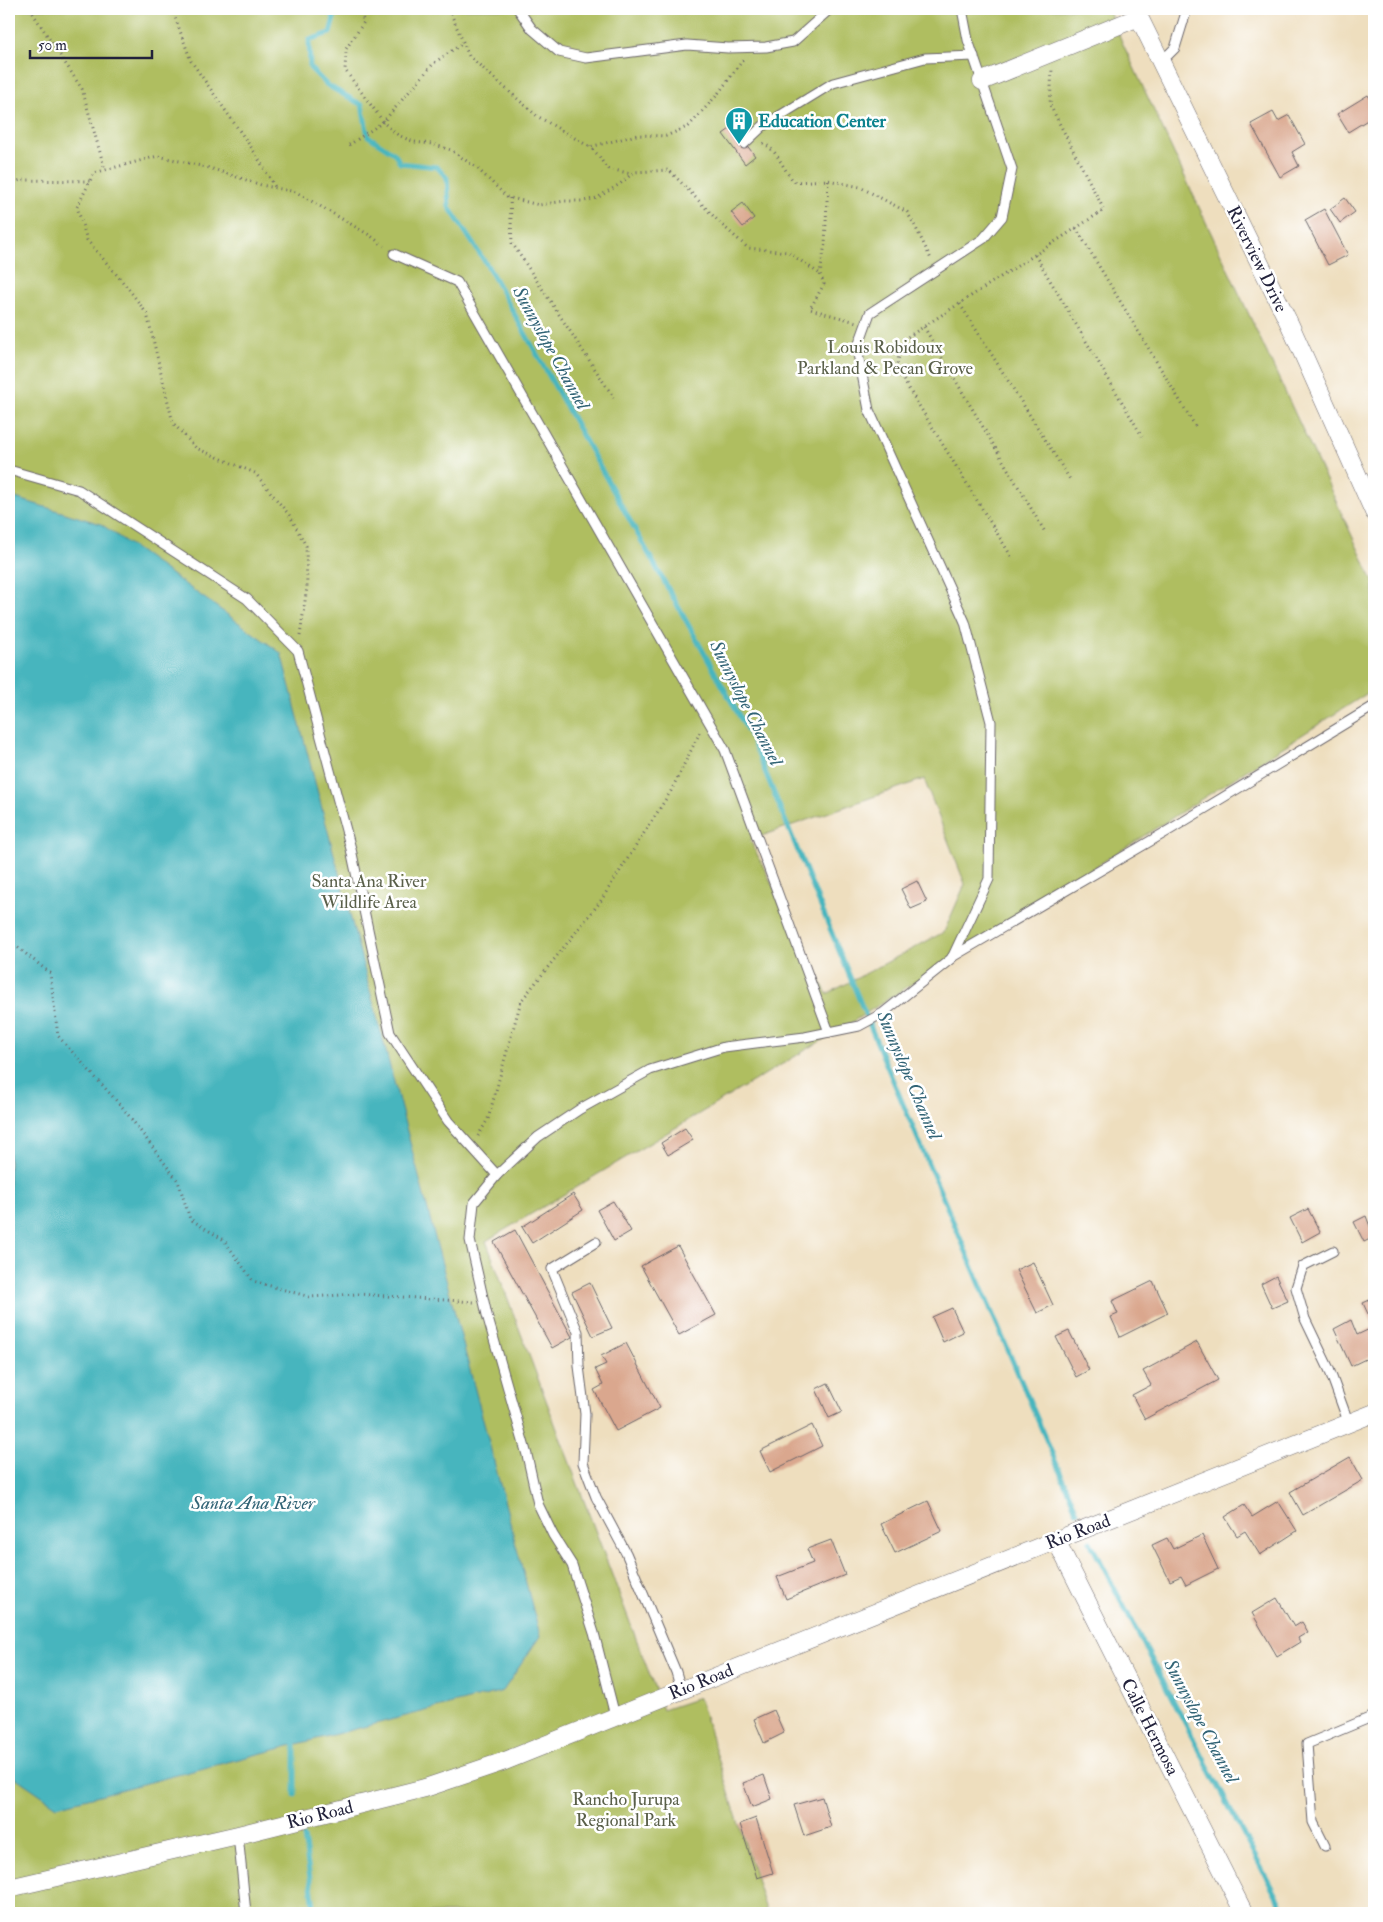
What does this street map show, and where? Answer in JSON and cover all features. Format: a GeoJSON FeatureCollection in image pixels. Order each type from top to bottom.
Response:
{"type":"FeatureCollection","features":[{"type":"Feature","properties":{"kind":"street","name":"Riverview Drive"},"geometry":{"type":"LineString","coordinates":[[1137,13],[1290,326],[1374,512]]}},
{"type":"Feature","properties":{"kind":"street"},"geometry":{"type":"LineString","coordinates":[[982,81],[1052,52],[1137,13]]}},
{"type":"Feature","properties":{"kind":"street","name":"Rio Road"},"geometry":{"type":"LineString","coordinates":[[9,1888],[238,1835],[425,1788],[505,1761],[1056,1540],[1097,1526],[1374,1413]]}},
{"type":"Feature","properties":{"kind":"street","name":"Calle Hermosa"},"geometry":{"type":"LineString","coordinates":[[1056,1540],[1244,1913]]}},
{"type":"Feature","properties":{"kind":"lane"},"geometry":{"type":"LineString","coordinates":[[518,9],[532,29],[559,52],[586,58],[687,44],[728,48],[766,47],[793,42],[830,9]]}},
{"type":"Feature","properties":{"kind":"lane"},"geometry":{"type":"LineString","coordinates":[[952,958],[989,879],[991,722],[965,622],[869,410],[857,349],[870,313],[983,239],[1002,217],[1012,169],[974,56],[962,9]]}},
{"type":"Feature","properties":{"kind":"lane"},"geometry":{"type":"LineString","coordinates":[[1161,62],[1175,48],[1187,9]]}},
{"type":"Feature","properties":{"kind":"lane"},"geometry":{"type":"LineString","coordinates":[[744,144],[763,126],[833,83],[925,58],[974,56]]}},
{"type":"Feature","properties":{"kind":"lane"},"geometry":{"type":"LineString","coordinates":[[394,254],[457,282],[725,750],[829,1032]]}},
{"type":"Feature","properties":{"kind":"lane"},"geometry":{"type":"LineString","coordinates":[[9,470],[79,490],[247,599],[298,651],[351,849],[390,1033],[448,1121],[496,1175]]}},
{"type":"Feature","properties":{"kind":"lane"},"geometry":{"type":"LineString","coordinates":[[615,1716],[594,1633],[572,1565],[553,1535],[538,1504],[527,1455],[484,1302],[470,1240],[474,1203],[496,1175],[538,1137],[580,1109],[650,1070],[724,1047],[805,1037],[858,1026],[883,1012],[952,958],[1171,829],[1374,706]]}},
{"type":"Feature","properties":{"kind":"lane"},"geometry":{"type":"LineString","coordinates":[[596,1242],[552,1269],[578,1332],[584,1414],[583,1463],[596,1497],[626,1552],[676,1672],[681,1690]]}},
{"type":"Feature","properties":{"kind":"lane"},"geometry":{"type":"LineString","coordinates":[[1333,1251],[1303,1266],[1296,1288],[1306,1319],[1329,1369],[1349,1424]]}},
{"type":"Feature","properties":{"kind":"lane"},"geometry":{"type":"LineString","coordinates":[[1325,1846],[1313,1822],[1307,1744],[1374,1716]]}},
{"type":"Feature","properties":{"kind":"lane"},"geometry":{"type":"LineString","coordinates":[[238,1835],[246,1913]]}},
{"type":"Feature","properties":{"kind":"path"},"geometry":{"type":"LineString","coordinates":[[30,9],[82,89],[105,170]]}},
{"type":"Feature","properties":{"kind":"path"},"geometry":{"type":"LineString","coordinates":[[172,9],[191,61],[255,153],[275,188]]}},
{"type":"Feature","properties":{"kind":"path"},"geometry":{"type":"LineString","coordinates":[[359,9],[364,22],[346,49],[345,70],[383,122],[398,135],[414,142],[432,144],[452,150],[478,170],[507,197],[540,205],[597,198],[634,172],[669,170],[721,224],[748,248],[788,252],[820,274]]}},
{"type":"Feature","properties":{"kind":"path"},"geometry":{"type":"LineString","coordinates":[[449,9],[468,56],[537,116],[590,147],[637,135],[666,136],[689,126],[717,95],[753,47]]}},
{"type":"Feature","properties":{"kind":"path"},"geometry":{"type":"LineString","coordinates":[[348,145],[383,122],[434,62],[463,43]]}},
{"type":"Feature","properties":{"kind":"path"},"geometry":{"type":"LineString","coordinates":[[1011,556],[896,368],[904,340],[1104,210],[1050,105],[1052,52]]}},
{"type":"Feature","properties":{"kind":"path"},"geometry":{"type":"LineString","coordinates":[[584,142],[598,156],[606,168],[632,174]]}},
{"type":"Feature","properties":{"kind":"path"},"geometry":{"type":"LineString","coordinates":[[744,144],[763,143],[773,148],[795,182],[828,180],[860,187],[907,212],[929,254],[934,271]]}},
{"type":"Feature","properties":{"kind":"path"},"geometry":{"type":"LineString","coordinates":[[298,651],[307,587],[306,546],[290,516],[256,473],[196,448],[173,423],[146,314],[128,288],[86,240],[77,207],[94,173],[158,156],[210,168],[261,185],[296,192],[371,236],[394,254]]}},
{"type":"Feature","properties":{"kind":"path"},"geometry":{"type":"LineString","coordinates":[[9,184],[21,180],[90,181]]}},
{"type":"Feature","properties":{"kind":"path"},"geometry":{"type":"LineString","coordinates":[[828,180],[825,244],[820,274],[824,284],[810,310],[866,325]]}},
{"type":"Feature","properties":{"kind":"path"},"geometry":{"type":"LineString","coordinates":[[510,198],[512,243],[614,398]]}},
{"type":"Feature","properties":{"kind":"path"},"geometry":{"type":"LineString","coordinates":[[1076,228],[1197,429]]}},
{"type":"Feature","properties":{"kind":"path"},"geometry":{"type":"LineString","coordinates":[[1035,255],[1142,436]]}},
{"type":"Feature","properties":{"kind":"path"},"geometry":{"type":"LineString","coordinates":[[960,304],[1071,482]]}},
{"type":"Feature","properties":{"kind":"path"},"geometry":{"type":"LineString","coordinates":[[924,327],[1045,532]]}},
{"type":"Feature","properties":{"kind":"path"},"geometry":{"type":"LineString","coordinates":[[472,1148],[488,1119],[521,1001],[600,902],[671,791],[707,718]]}},
{"type":"Feature","properties":{"kind":"path"},"geometry":{"type":"LineString","coordinates":[[9,948],[16,946],[50,973],[58,1036],[123,1108],[178,1181],[190,1219],[224,1240],[253,1281],[310,1296],[358,1294],[484,1302]]}},
{"type":"Feature","properties":{"kind":"green space"},"geometry":{"type":"Polygon","coordinates":[[[9,9],[1108,9],[1374,583],[1374,689],[846,1026],[486,1241],[663,1710],[699,1698],[767,1913],[9,1913],[9,9]],[[924,779],[750,840],[827,994],[944,932],[965,884],[924,779]]]}},
{"type":"Feature","properties":{"kind":"water","name":"Santa Ana River"},"geometry":{"type":"Polygon","coordinates":[[[9,496],[101,524],[281,653],[540,1636],[503,1691],[57,1806],[9,1773],[9,496]]]}},
{"type":"Feature","properties":{"kind":"building"},"geometry":{"type":"Polygon","coordinates":[[[1368,95],[1374,105],[1374,116],[1348,132],[1337,114],[1368,95]]]}},
{"type":"Feature","properties":{"kind":"building"},"geometry":{"type":"Polygon","coordinates":[[[1273,112],[1278,121],[1289,115],[1305,144],[1292,152],[1299,166],[1280,177],[1251,124],[1273,112]]]}},
{"type":"Feature","properties":{"kind":"building","name":"Education Center"},"geometry":{"type":"Polygon","coordinates":[[[733,127],[755,156],[745,164],[723,134],[733,127]]]}},
{"type":"Feature","properties":{"kind":"building"},"geometry":{"type":"Polygon","coordinates":[[[1345,198],[1355,212],[1340,223],[1330,209],[1345,198]]]}},
{"type":"Feature","properties":{"kind":"building"},"geometry":{"type":"Polygon","coordinates":[[[743,203],[754,218],[743,227],[731,212],[743,203]]]}},
{"type":"Feature","properties":{"kind":"building"},"geometry":{"type":"Polygon","coordinates":[[[1324,209],[1348,255],[1328,265],[1305,220],[1324,209]]]}},
{"type":"Feature","properties":{"kind":"building"},"geometry":{"type":"Polygon","coordinates":[[[917,881],[927,902],[911,909],[901,889],[917,881]]]}},
{"type":"Feature","properties":{"kind":"building"},"geometry":{"type":"Polygon","coordinates":[[[685,1128],[693,1140],[668,1155],[661,1143],[685,1128]]]}},
{"type":"Feature","properties":{"kind":"building"},"geometry":{"type":"Polygon","coordinates":[[[573,1194],[583,1210],[532,1243],[522,1227],[573,1194]]]}},
{"type":"Feature","properties":{"kind":"building"},"geometry":{"type":"Polygon","coordinates":[[[613,1201],[631,1231],[614,1241],[597,1210],[613,1201]]]}},
{"type":"Feature","properties":{"kind":"building"},"geometry":{"type":"Polygon","coordinates":[[[1308,1209],[1320,1232],[1302,1242],[1290,1218],[1308,1209]]]}},
{"type":"Feature","properties":{"kind":"building"},"geometry":{"type":"Polygon","coordinates":[[[1366,1216],[1374,1237],[1364,1242],[1354,1222],[1366,1216]]]}},
{"type":"Feature","properties":{"kind":"building"},"geometry":{"type":"Polygon","coordinates":[[[515,1230],[572,1337],[552,1348],[494,1242],[515,1230]]]}},
{"type":"Feature","properties":{"kind":"building"},"geometry":{"type":"Polygon","coordinates":[[[678,1246],[716,1315],[679,1335],[641,1266],[678,1246]]]}},
{"type":"Feature","properties":{"kind":"building"},"geometry":{"type":"Polygon","coordinates":[[[1033,1262],[1053,1305],[1037,1313],[1016,1270],[1033,1262]]]}},
{"type":"Feature","properties":{"kind":"building"},"geometry":{"type":"Polygon","coordinates":[[[1276,1276],[1288,1301],[1272,1308],[1261,1284],[1276,1276]]]}},
{"type":"Feature","properties":{"kind":"building"},"geometry":{"type":"Polygon","coordinates":[[[1153,1281],[1168,1313],[1120,1337],[1111,1317],[1118,1314],[1112,1301],[1153,1281]]]}},
{"type":"Feature","properties":{"kind":"building"},"geometry":{"type":"Polygon","coordinates":[[[590,1283],[612,1328],[593,1336],[572,1292],[590,1283]]]}},
{"type":"Feature","properties":{"kind":"building"},"geometry":{"type":"Polygon","coordinates":[[[1374,1298],[1374,1327],[1363,1303],[1374,1298]]]}},
{"type":"Feature","properties":{"kind":"building"},"geometry":{"type":"Polygon","coordinates":[[[952,1308],[963,1332],[943,1342],[932,1317],[952,1308]]]}},
{"type":"Feature","properties":{"kind":"building"},"geometry":{"type":"Polygon","coordinates":[[[1351,1320],[1357,1335],[1374,1327],[1374,1355],[1351,1366],[1334,1329],[1351,1320]]]}},
{"type":"Feature","properties":{"kind":"building"},"geometry":{"type":"Polygon","coordinates":[[[1069,1331],[1089,1370],[1076,1377],[1056,1337],[1069,1331]]]}},
{"type":"Feature","properties":{"kind":"building"},"geometry":{"type":"Polygon","coordinates":[[[1197,1342],[1218,1380],[1145,1419],[1132,1395],[1151,1385],[1143,1371],[1197,1342]]]}},
{"type":"Feature","properties":{"kind":"building"},"geometry":{"type":"Polygon","coordinates":[[[626,1343],[660,1408],[616,1431],[594,1390],[603,1385],[595,1369],[606,1364],[601,1356],[626,1343]]]}},
{"type":"Feature","properties":{"kind":"building"},"geometry":{"type":"Polygon","coordinates":[[[828,1383],[842,1412],[829,1418],[816,1389],[828,1383]]]}},
{"type":"Feature","properties":{"kind":"building"},"geometry":{"type":"Polygon","coordinates":[[[812,1425],[822,1446],[770,1472],[760,1451],[812,1425]]]}},
{"type":"Feature","properties":{"kind":"building"},"geometry":{"type":"Polygon","coordinates":[[[1350,1457],[1363,1480],[1303,1515],[1290,1492],[1350,1457]]]}},
{"type":"Feature","properties":{"kind":"building"},"geometry":{"type":"Polygon","coordinates":[[[928,1501],[942,1531],[895,1553],[881,1524],[928,1501]]]}},
{"type":"Feature","properties":{"kind":"building"},"geometry":{"type":"Polygon","coordinates":[[[1278,1501],[1297,1531],[1260,1555],[1245,1531],[1237,1536],[1225,1517],[1244,1505],[1252,1517],[1278,1501]]]}},
{"type":"Feature","properties":{"kind":"building"},"geometry":{"type":"Polygon","coordinates":[[[1202,1535],[1218,1569],[1186,1585],[1181,1576],[1170,1581],[1152,1545],[1167,1538],[1173,1549],[1202,1535]]]}},
{"type":"Feature","properties":{"kind":"building"},"geometry":{"type":"Polygon","coordinates":[[[831,1540],[845,1575],[786,1599],[777,1577],[813,1563],[807,1549],[831,1540]]]}},
{"type":"Feature","properties":{"kind":"building"},"geometry":{"type":"Polygon","coordinates":[[[1277,1598],[1294,1627],[1302,1622],[1308,1632],[1298,1638],[1300,1642],[1277,1656],[1252,1613],[1277,1598]]]}},
{"type":"Feature","properties":{"kind":"building"},"geometry":{"type":"Polygon","coordinates":[[[774,1710],[784,1733],[764,1743],[754,1719],[774,1710]]]}},
{"type":"Feature","properties":{"kind":"building"},"geometry":{"type":"Polygon","coordinates":[[[764,1775],[772,1799],[752,1807],[743,1783],[764,1775]]]}},
{"type":"Feature","properties":{"kind":"building"},"geometry":{"type":"Polygon","coordinates":[[[822,1797],[831,1827],[804,1836],[794,1805],[822,1797]]]}},
{"type":"Feature","properties":{"kind":"building"},"geometry":{"type":"Polygon","coordinates":[[[756,1818],[773,1873],[757,1878],[740,1824],[756,1818]]]}},
{"type":"Feature","properties":{"kind":"waterway","name":"Sunnyslope Channel"},"geometry":{"type":"LineString","coordinates":[[330,9],[334,18],[330,33],[309,40],[310,68],[327,85],[362,105],[368,136],[395,154],[400,163],[437,167],[447,178],[449,207],[487,265],[750,735],[883,1057],[1077,1512]]}},
{"type":"Feature","properties":{"kind":"waterway","name":"Sunnyslope Channel"},"geometry":{"type":"LineString","coordinates":[[1090,1542],[1285,1913]]}},
{"type":"Feature","properties":{"kind":"waterway"},"geometry":{"type":"LineString","coordinates":[[295,1738],[295,1795]]}},
{"type":"Feature","properties":{"kind":"waterway"},"geometry":{"type":"LineString","coordinates":[[304,1837],[315,1913]]}},
{"type":"Feature","properties":{"kind":"place","name":"Education Center"},"geometry":{"type":"Point","coordinates":[739,145]}},
{"type":"Feature","properties":{"kind":"park label","name":"Louis Robidoux Parkland & Pecan Grove"},"geometry":{"type":"Point","coordinates":[885,357]}},
{"type":"Feature","properties":{"kind":"park label","name":"Santa Ana River Wildlife Area"},"geometry":{"type":"Point","coordinates":[369,891]}},
{"type":"Feature","properties":{"kind":"park label","name":"Rancho Jurupa Regional Park"},"geometry":{"type":"Point","coordinates":[626,1809]}}]}
